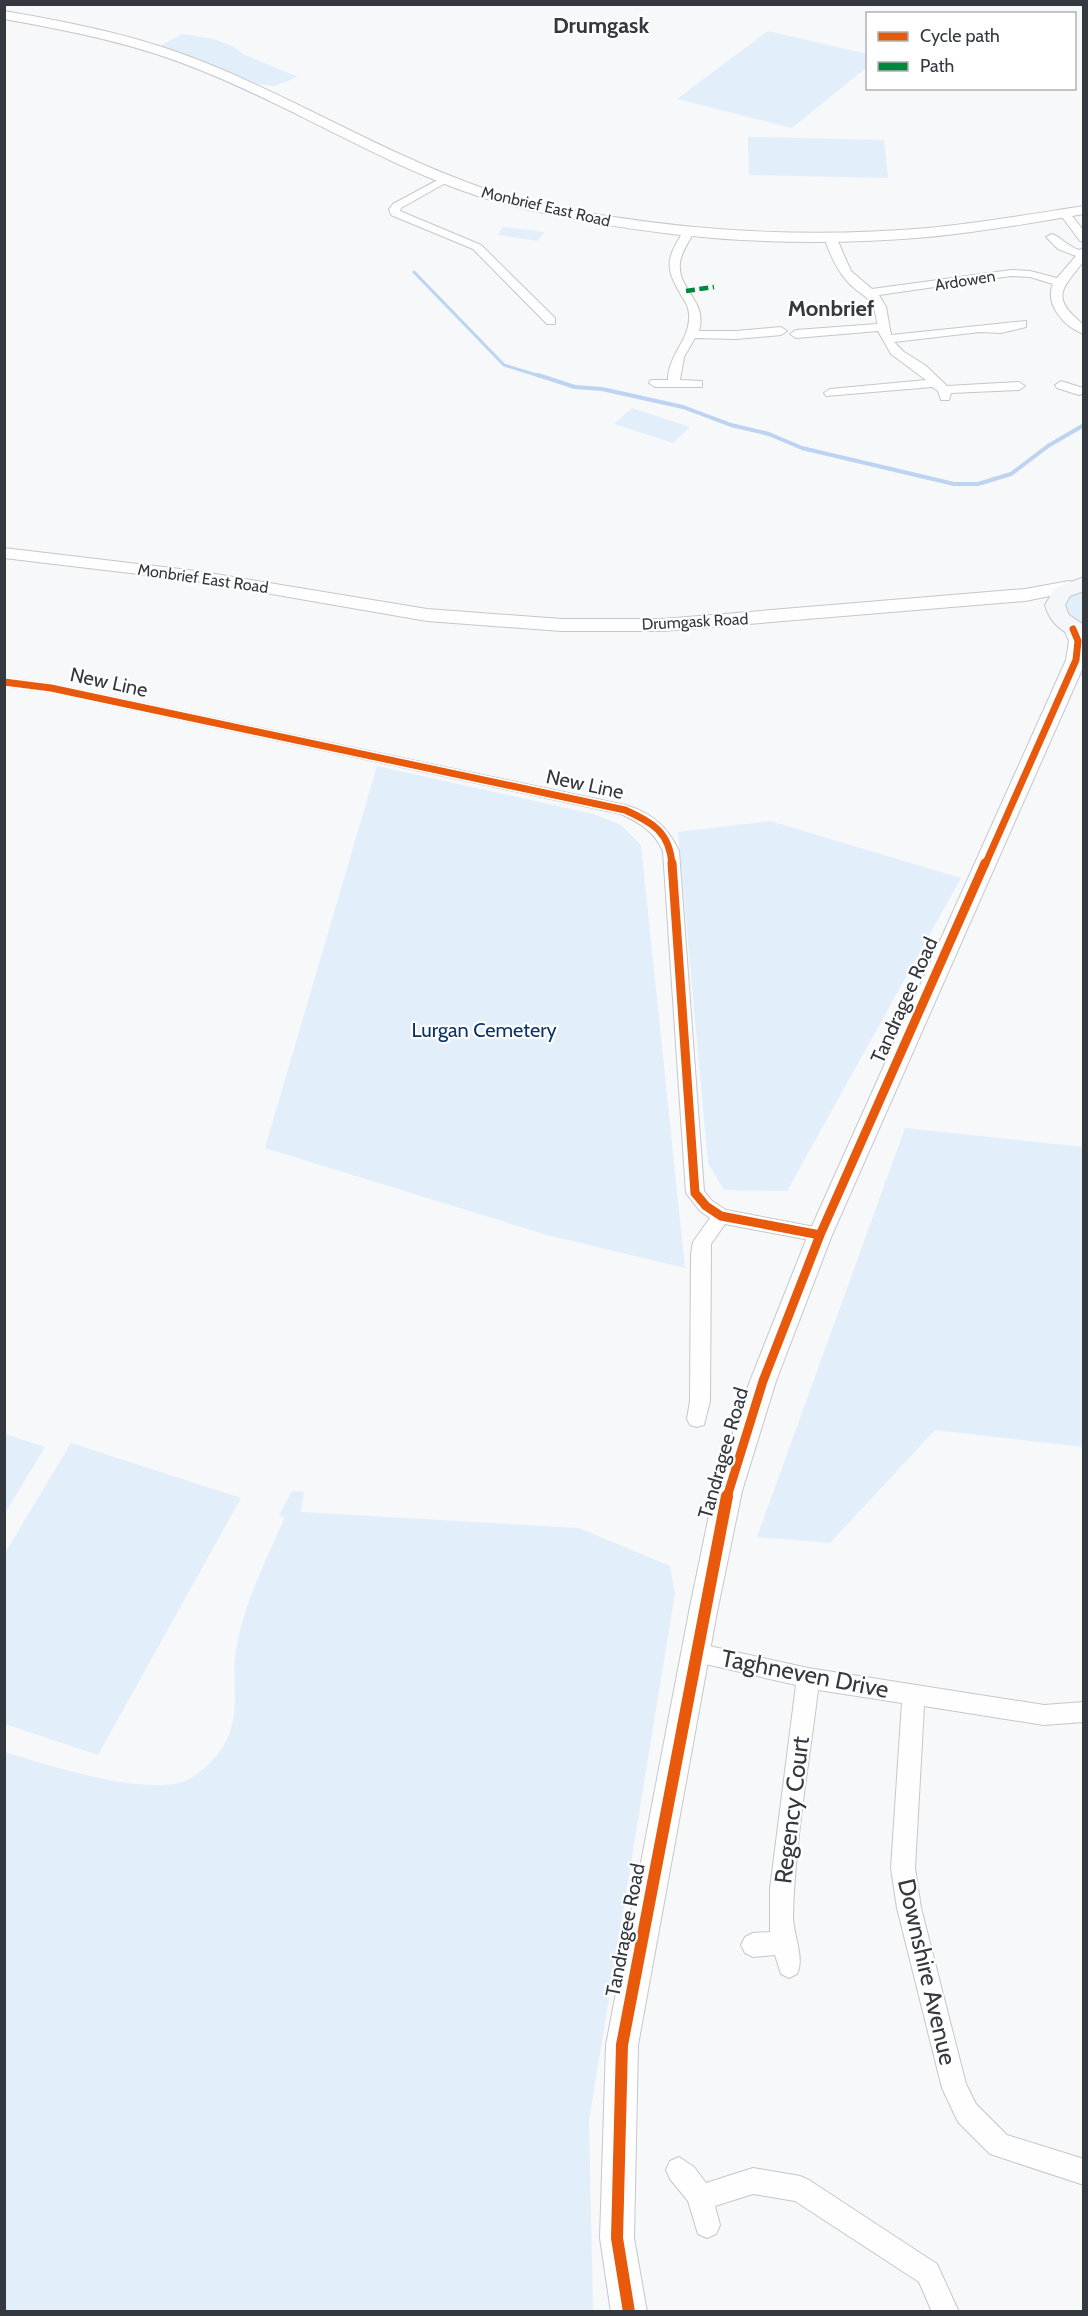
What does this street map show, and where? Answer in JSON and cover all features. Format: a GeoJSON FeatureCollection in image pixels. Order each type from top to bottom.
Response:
{"type":"FeatureCollection","features":[{"type":"Feature","properties":{"kind":"main road"},"geometry":{"type":"LineString","coordinates":[[1073,628],[1057,613],[1055,605],[1057,597],[1078,584]]}},
{"type":"Feature","properties":{"kind":"street","name":"Monbrief East Road"},"geometry":{"type":"LineString","coordinates":[[4,15],[121,38],[189,60],[445,179],[512,201],[622,223],[688,232],[772,237],[830,237],[926,232],[1083,210]]}},
{"type":"Feature","properties":{"kind":"street"},"geometry":{"type":"LineString","coordinates":[[445,179],[397,206],[394,209],[395,213],[477,246],[551,321]]}},
{"type":"Feature","properties":{"kind":"street"},"geometry":{"type":"LineString","coordinates":[[1064,213],[1083,239]]}},
{"type":"Feature","properties":{"kind":"street"},"geometry":{"type":"LineString","coordinates":[[674,384],[675,359],[695,323],[694,305],[676,277],[673,265],[688,232]]}},
{"type":"Feature","properties":{"kind":"street"},"geometry":{"type":"LineString","coordinates":[[830,237],[846,273],[870,293],[881,307],[885,333],[898,355],[920,367],[945,394],[1014,390]]}},
{"type":"Feature","properties":{"kind":"street"},"geometry":{"type":"LineString","coordinates":[[1052,237],[1066,250],[1083,253],[1060,282],[1056,297],[1061,311],[1081,326]]}},
{"type":"Feature","properties":{"kind":"street","name":"Ardowen"},"geometry":{"type":"LineString","coordinates":[[870,293],[935,280],[1011,273],[1030,274],[1060,282]]}},
{"type":"Feature","properties":{"kind":"street"},"geometry":{"type":"LineString","coordinates":[[796,334],[1001,329],[1022,324]]}},
{"type":"Feature","properties":{"kind":"street"},"geometry":{"type":"LineString","coordinates":[[690,334],[774,335]]}},
{"type":"Feature","properties":{"kind":"street"},"geometry":{"type":"LineString","coordinates":[[656,383],[698,384]]}},
{"type":"Feature","properties":{"kind":"street"},"geometry":{"type":"LineString","coordinates":[[830,393],[848,397],[933,383]]}},
{"type":"Feature","properties":{"kind":"street"},"geometry":{"type":"LineString","coordinates":[[1061,385],[1078,392]]}},
{"type":"Feature","properties":{"kind":"street","name":"Monbrief East Road"},"geometry":{"type":"LineString","coordinates":[[4,553],[197,576],[400,611]]}},
{"type":"Feature","properties":{"kind":"street"},"geometry":{"type":"LineString","coordinates":[[990,598],[1078,584]]}},
{"type":"Feature","properties":{"kind":"street"},"geometry":{"type":"LineString","coordinates":[[990,598],[1035,605],[1073,628]]}},
{"type":"Feature","properties":{"kind":"street","name":"Drumgask Road"},"geometry":{"type":"LineString","coordinates":[[400,611],[562,625],[663,625],[990,598]]}},
{"type":"Feature","properties":{"kind":"street","name":"Tandragee Road"},"geometry":{"type":"LineString","coordinates":[[629,2312],[618,2238],[622,2045],[717,1537],[728,1491],[763,1381],[820,1235],[922,1002],[1080,657],[1078,641],[1073,628]]}},
{"type":"Feature","properties":{"kind":"street","name":"New Line"},"geometry":{"type":"LineString","coordinates":[[4,682],[51,688],[367,754],[625,810],[649,820],[664,834],[671,851],[695,1192],[706,1206],[721,1216]]}},
{"type":"Feature","properties":{"kind":"street"},"geometry":{"type":"LineString","coordinates":[[697,1419],[700,1401],[700,1254],[702,1242],[721,1216],[820,1235]]}},
{"type":"Feature","properties":{"kind":"street","name":"Taghneven Drive"},"geometry":{"type":"LineString","coordinates":[[696,1653],[808,1678],[1044,1715],[1083,1712]]}},
{"type":"Feature","properties":{"kind":"street","name":"Regency Court"},"geometry":{"type":"LineString","coordinates":[[753,1945],[786,1955],[782,1889],[808,1678]]}},
{"type":"Feature","properties":{"kind":"street","name":"Downshire Avenue"},"geometry":{"type":"LineString","coordinates":[[915,1694],[903,1868],[909,1908],[954,2088],[967,2112],[999,2145],[1083,2172]]}},
{"type":"Feature","properties":{"kind":"street"},"geometry":{"type":"LineString","coordinates":[[679,2170],[692,2180],[701,2198],[707,2225]]}},
{"type":"Feature","properties":{"kind":"street"},"geometry":{"type":"LineString","coordinates":[[701,2198],[753,2181],[800,2190],[928,2273],[946,2312]]}},
{"type":"Feature","properties":{"kind":"green space"},"geometry":{"type":"Polygon","coordinates":[[[768,31],[866,54],[866,68],[792,128],[677,99],[768,31]]]}},
{"type":"Feature","properties":{"kind":"green space"},"geometry":{"type":"Polygon","coordinates":[[[182,34],[214,39],[298,77],[274,86],[258,84],[160,46],[182,34]]]}},
{"type":"Feature","properties":{"kind":"green space"},"geometry":{"type":"Polygon","coordinates":[[[748,137],[884,140],[888,178],[749,175],[748,137]]]}},
{"type":"Feature","properties":{"kind":"green space"},"geometry":{"type":"Polygon","coordinates":[[[503,227],[544,232],[538,241],[498,235],[503,227]]]}},
{"type":"Feature","properties":{"kind":"green space"},"geometry":{"type":"Polygon","coordinates":[[[632,408],[690,427],[673,443],[614,424],[632,408]]]}},
{"type":"Feature","properties":{"kind":"green space"},"geometry":{"type":"Polygon","coordinates":[[[1083,588],[1083,627],[1066,614],[1064,601],[1067,596],[1083,588]]]}},
{"type":"Feature","properties":{"kind":"green space","name":"Lurgan Cemetery"},"geometry":{"type":"Polygon","coordinates":[[[377,766],[593,814],[621,825],[641,845],[685,1268],[547,1235],[265,1148],[377,766]]]}},
{"type":"Feature","properties":{"kind":"green space"},"geometry":{"type":"Polygon","coordinates":[[[770,821],[961,878],[787,1191],[724,1190],[708,1163],[678,832],[770,821]]]}},
{"type":"Feature","properties":{"kind":"green space"},"geometry":{"type":"Polygon","coordinates":[[[905,1128],[1083,1147],[1083,1447],[935,1430],[830,1543],[757,1537],[905,1128]]]}},
{"type":"Feature","properties":{"kind":"green space"},"geometry":{"type":"Polygon","coordinates":[[[4,1434],[45,1447],[5,1513],[4,1434]]]}},
{"type":"Feature","properties":{"kind":"green space"},"geometry":{"type":"Polygon","coordinates":[[[71,1443],[241,1498],[98,1755],[5,1724],[5,1553],[71,1443]]]}},
{"type":"Feature","properties":{"kind":"green space"},"geometry":{"type":"Polygon","coordinates":[[[292,1491],[304,1492],[301,1512],[579,1528],[670,1566],[675,1593],[589,2121],[593,2311],[5,2311],[5,1752],[94,1777],[143,1785],[182,1782],[196,1775],[208,1765],[224,1745],[231,1728],[235,1706],[236,1650],[244,1616],[256,1582],[285,1518],[279,1515],[292,1491]]]}},
{"type":"Feature","properties":{"kind":"waterway"},"geometry":{"type":"LineString","coordinates":[[414,272],[504,365],[543,377]]}},
{"type":"Feature","properties":{"kind":"waterway"},"geometry":{"type":"LineString","coordinates":[[538,375],[575,387],[602,389],[683,407],[731,425],[769,434],[802,448],[954,484],[978,484],[1011,474],[1048,446],[1084,425]]}},
{"type":"Feature","properties":{"kind":"marked path"},"geometry":{"type":"LineString","coordinates":[[686,291],[714,287]]}},
{"type":"Feature","properties":{"kind":"cycle path"},"geometry":{"type":"LineString","coordinates":[[629,2312],[617,2238],[622,2045],[703,1612],[728,1491],[763,1381],[820,1235],[1076,660],[1078,641],[1073,629]]}},
{"type":"Feature","properties":{"kind":"cycle path"},"geometry":{"type":"LineString","coordinates":[[4,682],[51,688],[625,810],[653,825],[663,835],[671,851],[695,1193],[706,1206],[721,1216],[820,1235]]}},
{"type":"Feature","properties":{"kind":"district","name":"Drumgask"},"geometry":{"type":"Point","coordinates":[601,25]}},
{"type":"Feature","properties":{"kind":"district","name":"Monbrief"},"geometry":{"type":"Point","coordinates":[831,308]}}]}
